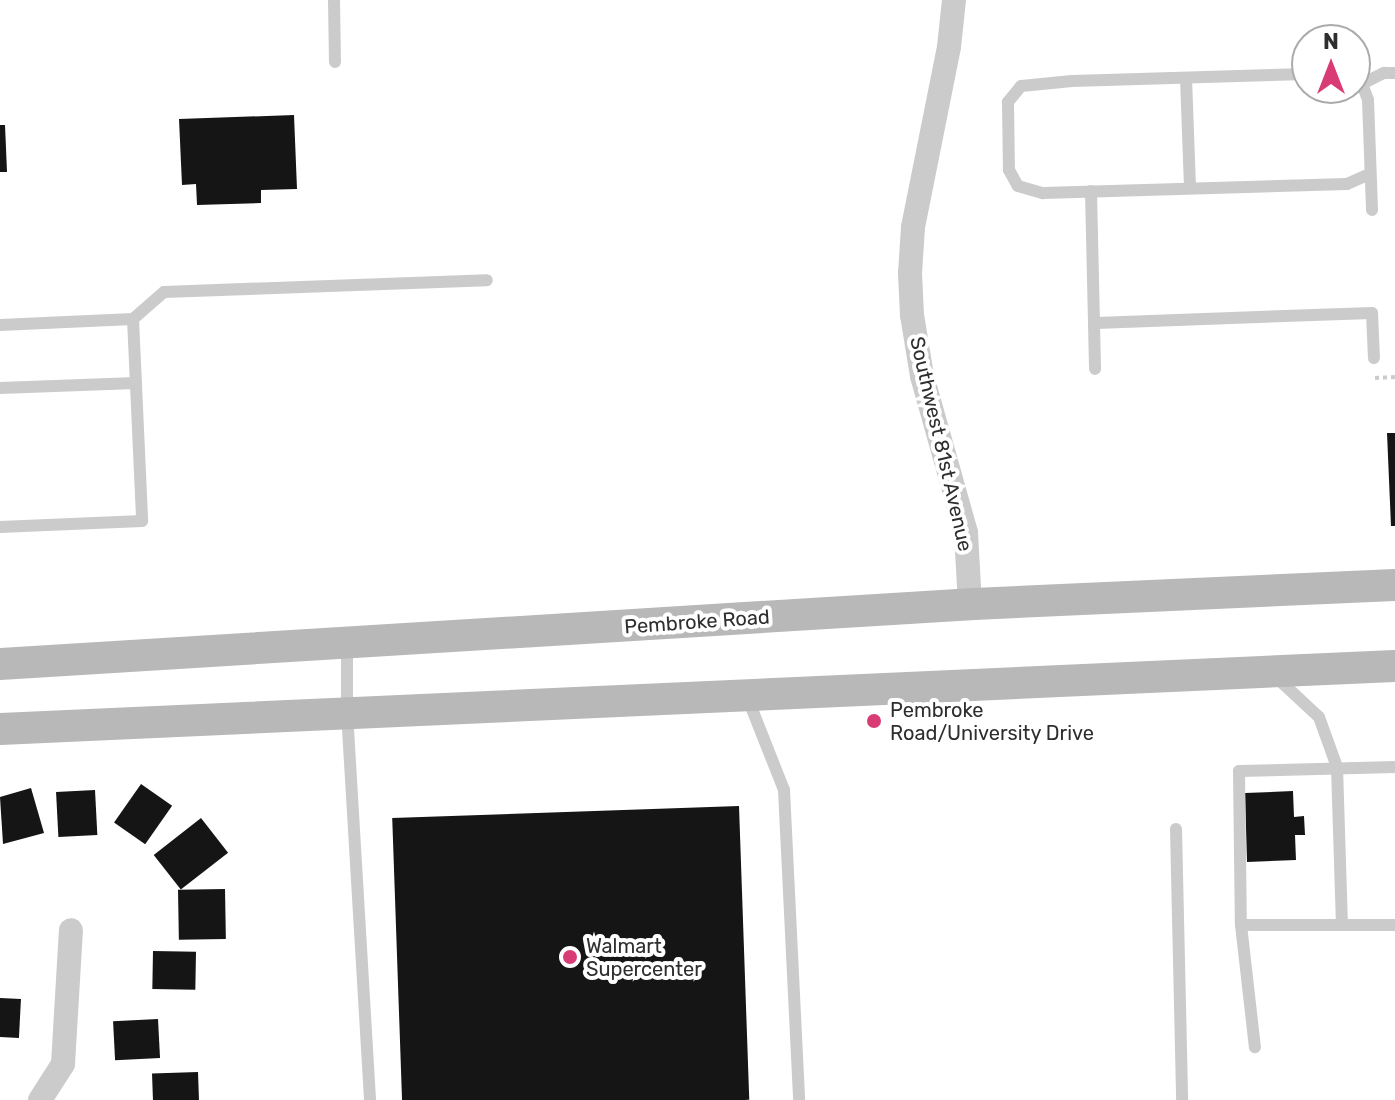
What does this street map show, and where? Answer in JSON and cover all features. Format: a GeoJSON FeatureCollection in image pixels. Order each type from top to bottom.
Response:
{"type":"FeatureCollection","features":[{"type":"Feature","properties":{"kind":"main road","name":"Pembroke Road"},"geometry":{"type":"LineString","coordinates":[[0,664],[970,604],[1395,585]]}},
{"type":"Feature","properties":{"kind":"main road"},"geometry":{"type":"LineString","coordinates":[[0,729],[1395,666]]}},
{"type":"Feature","properties":{"kind":"street","name":"Southwest 81st Avenue"},"geometry":{"type":"LineString","coordinates":[[954,0],[949,47],[913,227],[910,273],[912,315],[922,376],[966,533],[970,604]]}},
{"type":"Feature","properties":{"kind":"street"},"geometry":{"type":"LineString","coordinates":[[40,1100],[63,1064],[71,930]]}},
{"type":"Feature","properties":{"kind":"lane"},"geometry":{"type":"LineString","coordinates":[[334,0],[335,62]]}},
{"type":"Feature","properties":{"kind":"lane"},"geometry":{"type":"LineString","coordinates":[[1371,78],[1395,73]]}},
{"type":"Feature","properties":{"kind":"lane"},"geometry":{"type":"LineString","coordinates":[[1291,75],[1038,82],[1021,86],[1012,93],[1007,114],[1008,160],[1018,186],[1031,192],[1347,184],[1369,174]]}},
{"type":"Feature","properties":{"kind":"lane"},"geometry":{"type":"LineString","coordinates":[[1186,78],[1190,188]]}},
{"type":"Feature","properties":{"kind":"lane"},"geometry":{"type":"LineString","coordinates":[[1368,104],[1372,210]]}},
{"type":"Feature","properties":{"kind":"lane"},"geometry":{"type":"LineString","coordinates":[[1091,191],[1095,369]]}},
{"type":"Feature","properties":{"kind":"lane"},"geometry":{"type":"LineString","coordinates":[[0,325],[133,319],[164,292],[487,280]]}},
{"type":"Feature","properties":{"kind":"lane"},"geometry":{"type":"LineString","coordinates":[[1096,323],[1372,313],[1374,358]]}},
{"type":"Feature","properties":{"kind":"lane"},"geometry":{"type":"LineString","coordinates":[[0,527],[142,521],[133,319]]}},
{"type":"Feature","properties":{"kind":"lane"},"geometry":{"type":"LineString","coordinates":[[0,388],[136,383]]}},
{"type":"Feature","properties":{"kind":"lane"},"geometry":{"type":"LineString","coordinates":[[347,644],[347,712],[370,1100]]}},
{"type":"Feature","properties":{"kind":"lane"},"geometry":{"type":"LineString","coordinates":[[1270,672],[1319,717],[1337,767],[1342,925]]}},
{"type":"Feature","properties":{"kind":"lane"},"geometry":{"type":"LineString","coordinates":[[746,695],[784,790],[799,1100]]}},
{"type":"Feature","properties":{"kind":"lane"},"geometry":{"type":"LineString","coordinates":[[1255,1047],[1241,925],[1239,771],[1395,767]]}},
{"type":"Feature","properties":{"kind":"lane"},"geometry":{"type":"LineString","coordinates":[[1176,829],[1182,1100]]}},
{"type":"Feature","properties":{"kind":"lane"},"geometry":{"type":"LineString","coordinates":[[1241,925],[1395,925]]}},
{"type":"Feature","properties":{"kind":"path"},"geometry":{"type":"LineString","coordinates":[[1375,378],[1395,377]]}},
{"type":"Feature","properties":{"kind":"building"},"geometry":{"type":"Polygon","coordinates":[[[294,115],[297,189],[261,190],[261,203],[197,205],[196,184],[182,185],[179,119],[294,115]]]}},
{"type":"Feature","properties":{"kind":"building"},"geometry":{"type":"Polygon","coordinates":[[[0,125],[5,125],[7,172],[0,172],[0,125]]]}},
{"type":"Feature","properties":{"kind":"building"},"geometry":{"type":"Polygon","coordinates":[[[1387,433],[1395,433],[1395,526],[1391,526],[1387,433]]]}},
{"type":"Feature","properties":{"kind":"building"},"geometry":{"type":"Polygon","coordinates":[[[141,784],[172,806],[145,844],[114,823],[141,784]]]}},
{"type":"Feature","properties":{"kind":"building"},"geometry":{"type":"Polygon","coordinates":[[[31,788],[44,833],[3,844],[0,797],[31,788]]]}},
{"type":"Feature","properties":{"kind":"building"},"geometry":{"type":"Polygon","coordinates":[[[95,790],[97,835],[58,837],[56,792],[95,790]]]}},
{"type":"Feature","properties":{"kind":"building"},"geometry":{"type":"Polygon","coordinates":[[[1293,791],[1294,817],[1304,816],[1305,835],[1295,835],[1296,860],[1247,862],[1245,793],[1293,791]]]}},
{"type":"Feature","properties":{"kind":"building","name":"Walmart Supercenter"},"geometry":{"type":"Polygon","coordinates":[[[739,806],[749,1100],[402,1100],[392,818],[739,806]]]}},
{"type":"Feature","properties":{"kind":"building"},"geometry":{"type":"Polygon","coordinates":[[[201,818],[228,853],[181,890],[154,855],[201,818]]]}},
{"type":"Feature","properties":{"kind":"building"},"geometry":{"type":"Polygon","coordinates":[[[225,889],[226,939],[179,940],[178,890],[225,889]]]}},
{"type":"Feature","properties":{"kind":"building"},"geometry":{"type":"Polygon","coordinates":[[[153,951],[196,952],[195,990],[152,989],[153,951]]]}},
{"type":"Feature","properties":{"kind":"building"},"geometry":{"type":"Polygon","coordinates":[[[0,998],[21,999],[19,1038],[0,1037],[0,998]]]}},
{"type":"Feature","properties":{"kind":"building"},"geometry":{"type":"Polygon","coordinates":[[[158,1019],[160,1058],[115,1060],[113,1021],[158,1019]]]}},
{"type":"Feature","properties":{"kind":"building"},"geometry":{"type":"Polygon","coordinates":[[[198,1072],[199,1100],[153,1100],[152,1074],[198,1072]]]}},
{"type":"Feature","properties":{"kind":"place","name":"Pembroke Road/University Drive"},"geometry":{"type":"Point","coordinates":[874,721]}},
{"type":"Feature","properties":{"kind":"place","name":"Walmart Supercenter"},"geometry":{"type":"Point","coordinates":[570,957]}}]}
